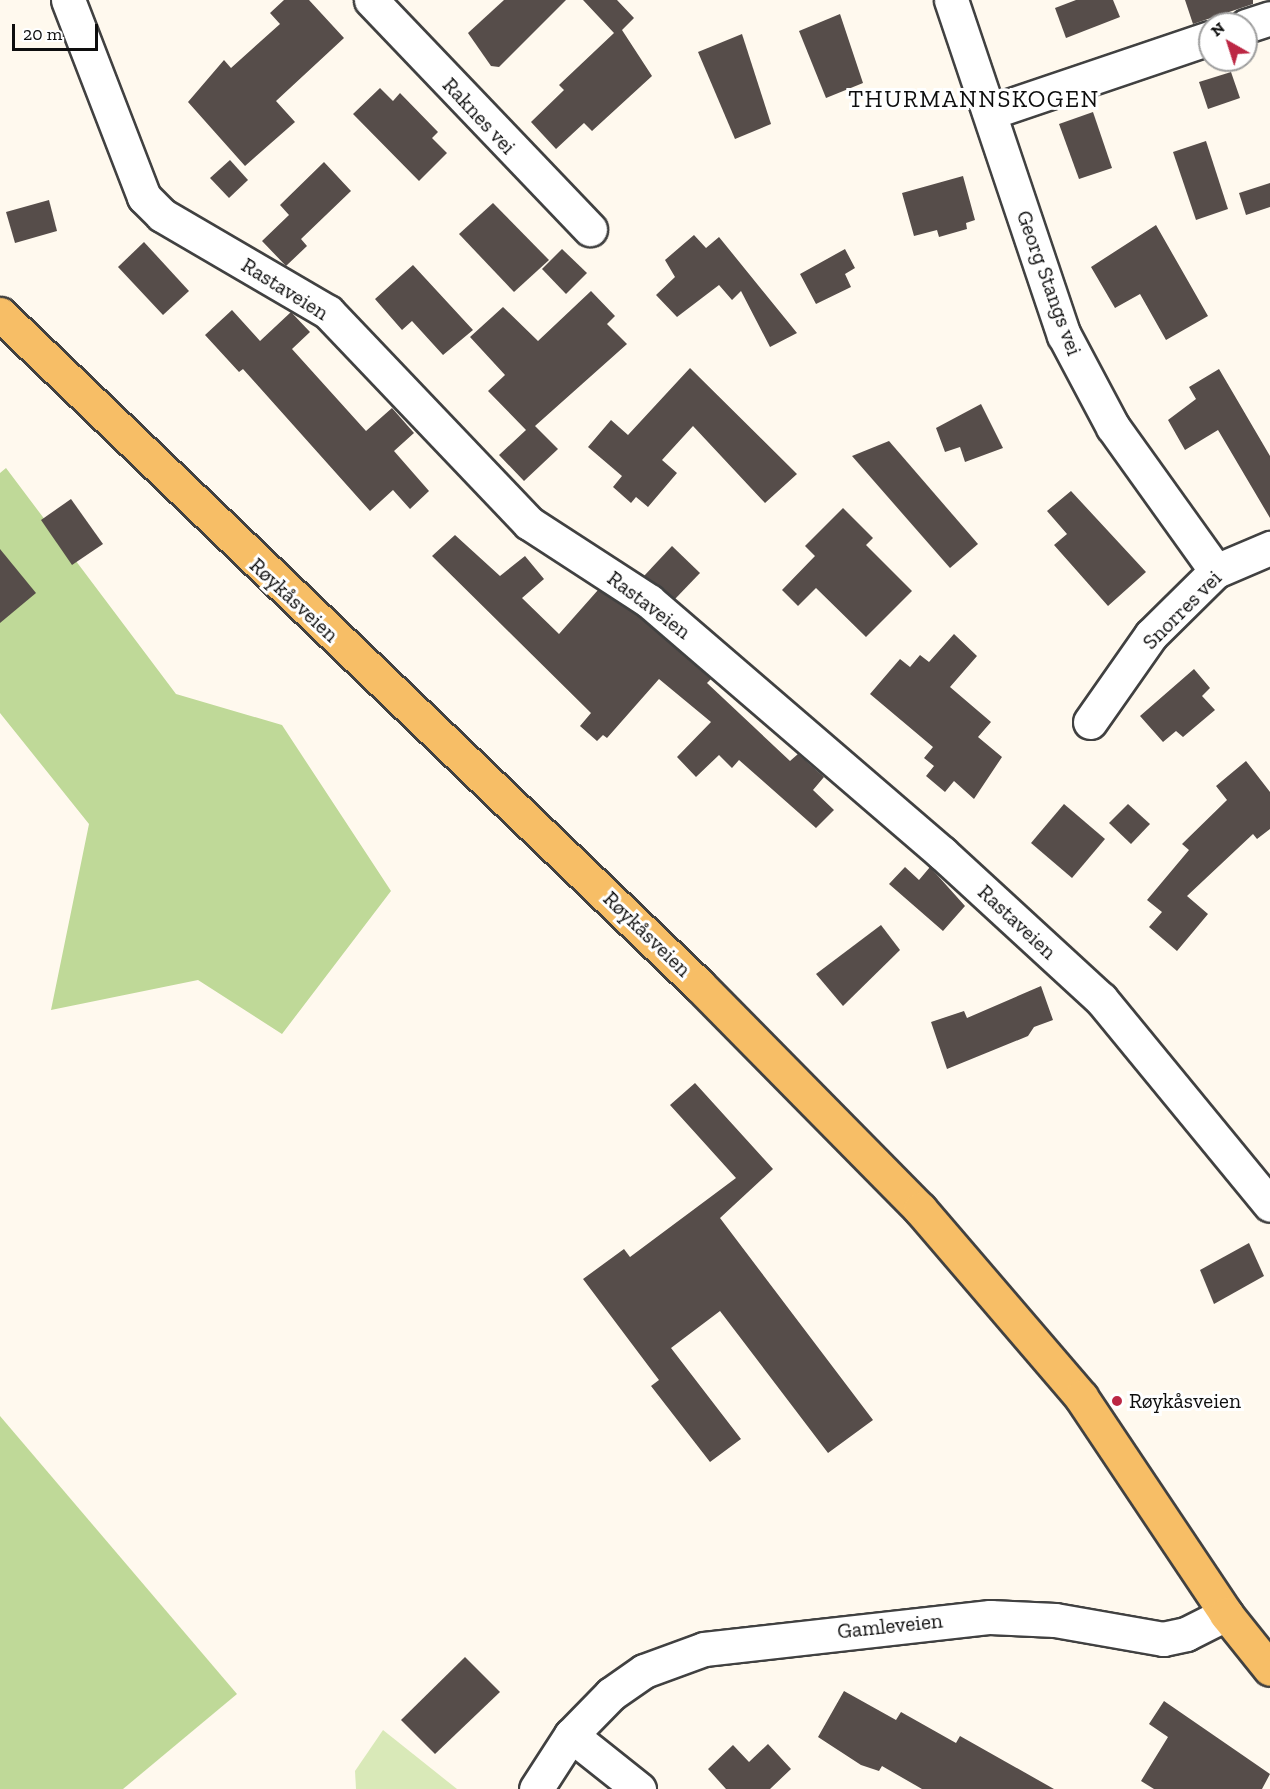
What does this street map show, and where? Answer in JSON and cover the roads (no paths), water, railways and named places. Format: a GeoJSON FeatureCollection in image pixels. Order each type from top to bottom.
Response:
{"type":"FeatureCollection","features":[{"type":"Feature","properties":{"kind":"main road","name":"Røykåsveien"},"geometry":{"type":"LineString","coordinates":[[0,314],[699,985],[920,1209],[1081,1397],[1226,1614]]}},
{"type":"Feature","properties":{"kind":"main road"},"geometry":{"type":"LineString","coordinates":[[1226,1614],[1270,1669]]}},
{"type":"Feature","properties":{"kind":"street","name":"Rastaveien"},"geometry":{"type":"LineString","coordinates":[[68,0],[144,197],[162,215],[328,312],[529,523],[649,601],[942,853],[1101,999],[1270,1205]]}},
{"type":"Feature","properties":{"kind":"street","name":"Raknes vei"},"geometry":{"type":"LineString","coordinates":[[371,0],[590,229]]}},
{"type":"Feature","properties":{"kind":"street","name":"Georg Stangs vei"},"geometry":{"type":"LineString","coordinates":[[951,0],[991,112],[1064,335],[1113,427],[1216,571]]}},
{"type":"Feature","properties":{"kind":"street"},"geometry":{"type":"LineString","coordinates":[[991,112],[1198,42]]}},
{"type":"Feature","properties":{"kind":"street","name":"Snorres vei"},"geometry":{"type":"LineString","coordinates":[[1090,722],[1151,635],[1216,571],[1270,548]]}},
{"type":"Feature","properties":{"kind":"street","name":"Gamleveien"},"geometry":{"type":"LineString","coordinates":[[536,1789],[571,1735],[611,1694],[644,1671],[682,1655],[735,1643],[990,1617],[1055,1620],[1163,1639],[1186,1634],[1226,1614]]}},
{"type":"Feature","properties":{"kind":"street"},"geometry":{"type":"LineString","coordinates":[[571,1735],[639,1789]]}},
{"type":"Feature","properties":{"kind":"place","name":"Røykåsveien"},"geometry":{"type":"Point","coordinates":[1117,1401]}},
{"type":"Feature","properties":{"kind":"district","name":"THURMANNSKOGEN"},"geometry":{"type":"Point","coordinates":[974,99]}}]}
